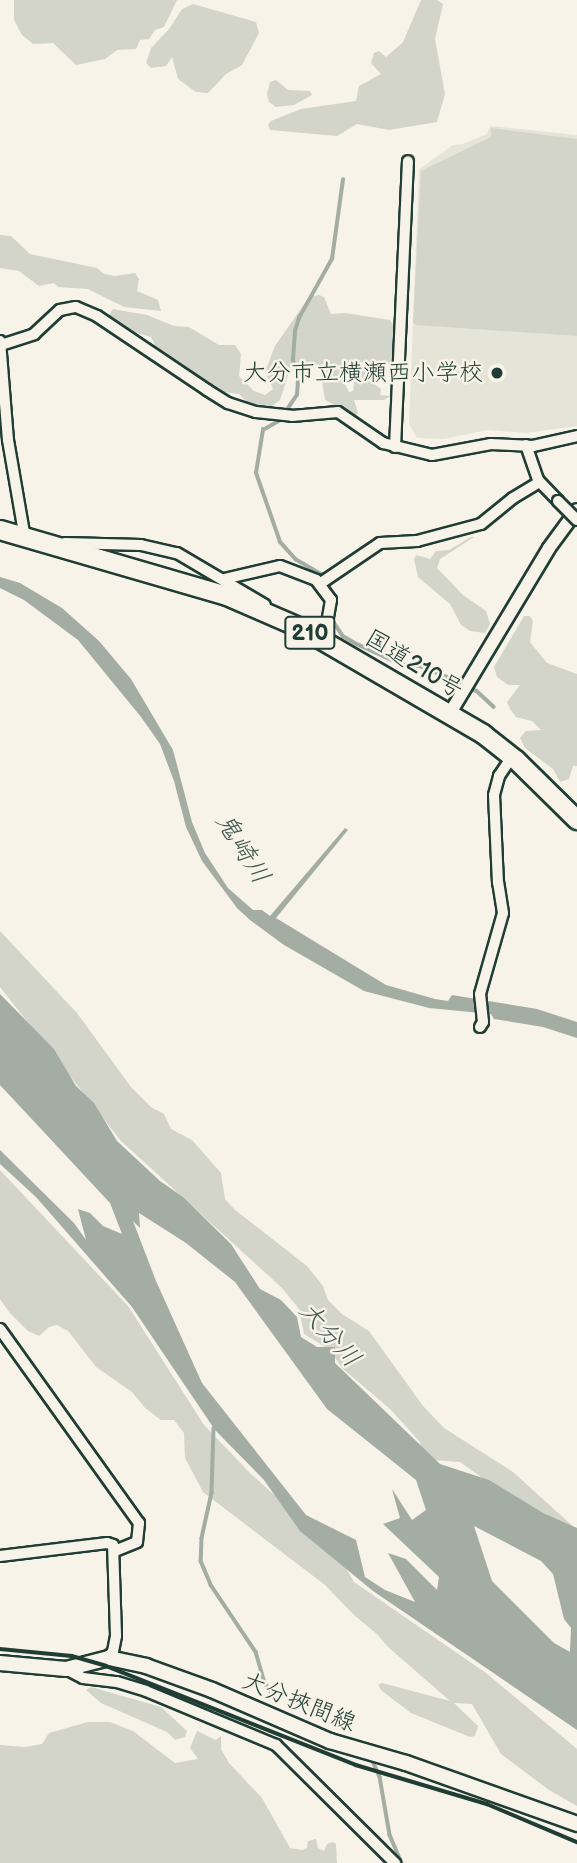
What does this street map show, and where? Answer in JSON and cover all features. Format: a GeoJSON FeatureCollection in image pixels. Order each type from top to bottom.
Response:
{"type":"FeatureCollection","features":[{"type":"Feature","properties":{"kind":"highway","name":"国道210号"},"geometry":{"type":"LineString","coordinates":[[0,530],[227,596],[302,628],[450,713],[512,757],[577,820]]}},
{"type":"Feature","properties":{"kind":"main road","name":"大分挾間線"},"geometry":{"type":"LineString","coordinates":[[0,1662],[66,1669],[105,1659],[162,1671],[330,1741],[406,1763],[577,1824]]}},
{"type":"Feature","properties":{"kind":"street"},"geometry":{"type":"LineString","coordinates":[[395,447],[408,160]]}},
{"type":"Feature","properties":{"kind":"street"},"geometry":{"type":"LineString","coordinates":[[25,538],[8,439],[0,343],[34,334],[64,308],[79,307],[228,403],[256,412],[285,416],[338,412],[383,443],[395,447],[442,455],[482,445],[526,445],[577,436]]}},
{"type":"Feature","properties":{"kind":"street"},"geometry":{"type":"LineString","coordinates":[[526,445],[540,482],[577,520]]}},
{"type":"Feature","properties":{"kind":"street"},"geometry":{"type":"LineString","coordinates":[[321,583],[380,543],[422,540],[481,524],[513,498],[540,482]]}},
{"type":"Feature","properties":{"kind":"street"},"geometry":{"type":"LineString","coordinates":[[450,713],[542,559],[577,510]]}},
{"type":"Feature","properties":{"kind":"street"},"geometry":{"type":"LineString","coordinates":[[43,543],[150,546],[185,556],[302,628]]}},
{"type":"Feature","properties":{"kind":"street"},"geometry":{"type":"LineString","coordinates":[[223,579],[280,566],[296,569],[321,583],[331,600],[324,640]]}},
{"type":"Feature","properties":{"kind":"street"},"geometry":{"type":"LineString","coordinates":[[482,1024],[480,997],[503,913],[498,883],[494,795],[499,776],[512,757]]}},
{"type":"Feature","properties":{"kind":"street"},"geometry":{"type":"LineString","coordinates":[[0,1329],[139,1523],[137,1542],[115,1551]]}},
{"type":"Feature","properties":{"kind":"street"},"geometry":{"type":"LineString","coordinates":[[0,1556],[107,1543],[113,1545],[116,1636],[113,1651],[105,1659]]}},
{"type":"Feature","properties":{"kind":"street"},"geometry":{"type":"LineString","coordinates":[[66,1669],[82,1678],[117,1682],[146,1691],[276,1745],[396,1863]]}},
{"type":"Feature","properties":{"kind":"shaded area"},"geometry":{"type":"Polygon","coordinates":[[[14,0],[177,0],[164,27],[155,30],[149,39],[140,40],[136,49],[117,50],[105,59],[76,65],[53,43],[33,44],[22,35],[14,20],[14,0]]]}},
{"type":"Feature","properties":{"kind":"shaded area"},"geometry":{"type":"Polygon","coordinates":[[[421,0],[437,0],[443,4],[435,39],[445,94],[437,122],[389,130],[357,124],[337,136],[270,130],[268,125],[271,121],[301,109],[356,101],[359,86],[381,74],[371,63],[374,53],[379,51],[386,57],[403,42],[421,0]]]}},
{"type":"Feature","properties":{"kind":"shaded area"},"geometry":{"type":"Polygon","coordinates":[[[193,4],[256,22],[259,33],[242,65],[226,74],[208,93],[196,92],[178,79],[172,57],[166,66],[151,68],[146,63],[151,48],[169,29],[182,9],[193,4]]]}},
{"type":"Feature","properties":{"kind":"shaded area"},"geometry":{"type":"Polygon","coordinates":[[[276,80],[288,90],[310,91],[312,95],[294,105],[276,107],[269,102],[267,94],[270,82],[276,80]]]}},
{"type":"Feature","properties":{"kind":"shaded area"},"geometry":{"type":"Polygon","coordinates":[[[490,126],[577,135],[577,426],[526,433],[487,430],[444,439],[417,438],[409,424],[419,169],[453,145],[463,144],[487,134],[490,126]]]}},
{"type":"Feature","properties":{"kind":"shaded area"},"geometry":{"type":"Polygon","coordinates":[[[491,128],[577,139],[577,336],[416,325],[413,322],[421,171],[491,137],[491,128]]]}},
{"type":"Feature","properties":{"kind":"shaded area"},"geometry":{"type":"Polygon","coordinates":[[[0,235],[11,236],[30,254],[97,268],[104,274],[115,276],[135,273],[139,279],[137,291],[158,300],[161,311],[124,307],[88,289],[58,287],[54,283],[39,286],[19,271],[0,268],[0,235]]]}},
{"type":"Feature","properties":{"kind":"shaded area"},"geometry":{"type":"Polygon","coordinates":[[[309,297],[324,297],[331,314],[345,313],[390,320],[394,327],[393,359],[388,364],[360,362],[360,369],[353,374],[350,367],[344,366],[342,378],[349,392],[353,391],[355,376],[361,371],[372,373],[373,383],[381,389],[380,395],[391,396],[384,400],[354,400],[358,413],[356,416],[325,400],[320,370],[315,365],[303,362],[300,369],[291,366],[280,400],[265,411],[252,407],[239,394],[223,392],[205,384],[157,350],[151,337],[121,328],[109,315],[113,309],[147,315],[174,326],[189,327],[219,345],[235,345],[241,354],[239,376],[254,391],[265,395],[273,389],[265,372],[275,346],[309,297]]]}},
{"type":"Feature","properties":{"kind":"shaded area"},"geometry":{"type":"Polygon","coordinates":[[[474,537],[440,559],[437,568],[463,595],[486,611],[490,624],[485,633],[470,631],[461,625],[450,604],[418,577],[414,559],[416,555],[430,559],[436,551],[449,550],[474,537]]]}},
{"type":"Feature","properties":{"kind":"shaded area"},"geometry":{"type":"Polygon","coordinates":[[[0,577],[20,583],[62,608],[99,641],[131,679],[173,750],[192,822],[205,853],[228,888],[253,910],[262,910],[270,916],[345,828],[348,830],[276,918],[386,985],[435,999],[448,1001],[452,995],[537,1009],[577,1022],[577,1038],[543,1027],[494,1019],[491,1014],[429,1008],[364,991],[284,945],[250,920],[237,908],[202,861],[186,827],[174,781],[160,744],[141,717],[78,640],[24,600],[0,588],[0,577]]]}},
{"type":"Feature","properties":{"kind":"shaded area"},"geometry":{"type":"Polygon","coordinates":[[[524,616],[530,616],[533,621],[530,642],[547,663],[577,674],[577,766],[573,766],[569,779],[560,782],[553,769],[525,748],[520,738],[526,731],[541,730],[532,721],[516,717],[510,709],[507,702],[520,685],[508,685],[497,677],[494,667],[524,616]]]}},
{"type":"Feature","properties":{"kind":"shaded area"},"geometry":{"type":"Polygon","coordinates":[[[0,931],[77,1013],[131,1087],[151,1107],[164,1114],[171,1129],[192,1140],[221,1173],[225,1199],[235,1210],[307,1266],[323,1286],[328,1300],[342,1314],[369,1331],[423,1406],[444,1428],[513,1472],[577,1530],[523,1507],[460,1462],[432,1460],[421,1451],[420,1442],[390,1409],[342,1368],[330,1350],[304,1334],[299,1309],[282,1288],[121,1141],[0,987],[0,931]]]}},
{"type":"Feature","properties":{"kind":"shaded area"},"geometry":{"type":"Polygon","coordinates":[[[0,994],[54,1049],[76,1086],[94,1103],[117,1141],[160,1181],[183,1197],[231,1244],[260,1289],[281,1300],[297,1317],[301,1337],[317,1347],[335,1347],[335,1363],[440,1464],[489,1480],[543,1513],[577,1528],[577,1730],[373,1591],[300,1531],[264,1480],[215,1430],[132,1307],[36,1197],[0,1164],[0,1150],[74,1223],[86,1240],[78,1209],[90,1213],[103,1226],[122,1234],[110,1203],[0,1085],[0,994]],[[139,1213],[140,1228],[133,1221],[156,1281],[202,1383],[306,1515],[356,1540],[365,1577],[385,1590],[415,1602],[388,1553],[406,1559],[437,1590],[439,1577],[383,1524],[400,1518],[392,1489],[412,1520],[426,1510],[416,1480],[327,1409],[235,1282],[186,1243],[139,1213]],[[474,1526],[492,1581],[554,1643],[570,1652],[571,1628],[564,1619],[553,1574],[541,1561],[474,1526]]]}},
{"type":"Feature","properties":{"kind":"shaded area"},"geometry":{"type":"Polygon","coordinates":[[[0,1170],[128,1306],[204,1425],[251,1474],[334,1548],[354,1582],[486,1673],[577,1749],[577,1806],[549,1790],[501,1754],[472,1704],[454,1703],[478,1726],[475,1736],[470,1737],[411,1713],[382,1691],[378,1685],[382,1683],[450,1701],[387,1646],[325,1585],[203,1492],[185,1458],[184,1433],[174,1420],[161,1420],[145,1408],[132,1392],[96,1367],[68,1331],[57,1325],[49,1327],[39,1336],[28,1331],[9,1312],[0,1299],[0,1170]]]}},
{"type":"Feature","properties":{"kind":"shaded area"},"geometry":{"type":"Polygon","coordinates":[[[91,1687],[161,1707],[187,1731],[185,1737],[175,1740],[167,1732],[101,1703],[86,1690],[91,1687]]]}},
{"type":"Feature","properties":{"kind":"shaded area"},"geometry":{"type":"Polygon","coordinates":[[[88,1722],[110,1722],[133,1731],[175,1763],[198,1759],[190,1748],[197,1731],[216,1740],[221,1736],[221,1749],[229,1763],[262,1798],[290,1848],[302,1850],[307,1848],[308,1841],[316,1839],[318,1848],[324,1851],[327,1844],[333,1842],[336,1844],[337,1863],[0,1863],[0,1745],[25,1747],[42,1744],[49,1733],[88,1722]]]}},
{"type":"Feature","properties":{"kind":"waterway"},"geometry":{"type":"LineString","coordinates":[[334,597],[322,575],[296,560],[280,542],[256,473],[263,430],[280,420],[297,395],[298,379],[293,360],[295,331],[299,318],[332,259],[343,180]]}},
{"type":"Feature","properties":{"kind":"waterway"},"geometry":{"type":"LineString","coordinates":[[331,618],[343,636],[357,644],[403,665],[420,666],[454,680],[477,691],[494,707]]}},
{"type":"Feature","properties":{"kind":"waterway"},"geometry":{"type":"LineString","coordinates":[[214,1428],[212,1493],[202,1538],[201,1561],[211,1585],[256,1652],[265,1683],[275,1698]]}},
{"type":"Feature","properties":{"kind":"waterway"},"geometry":{"type":"LineString","coordinates":[[372,1759],[380,1777],[390,1835],[402,1863]]}},
{"type":"Feature","properties":{"kind":"railway"},"geometry":{"type":"LineString","coordinates":[[0,1649],[72,1656],[106,1666],[356,1765],[487,1804],[577,1842]]}},
{"type":"Feature","properties":{"kind":"place","name":"大分市立横瀬西小学校"},"geometry":{"type":"Point","coordinates":[497,373]}},
{"type":"Feature","properties":{"kind":"water label","name":"鬼崎川"},"geometry":{"type":"Point","coordinates":[242,849]}},
{"type":"Feature","properties":{"kind":"water label","name":"大分川"},"geometry":{"type":"Point","coordinates":[329,1335]}}]}
